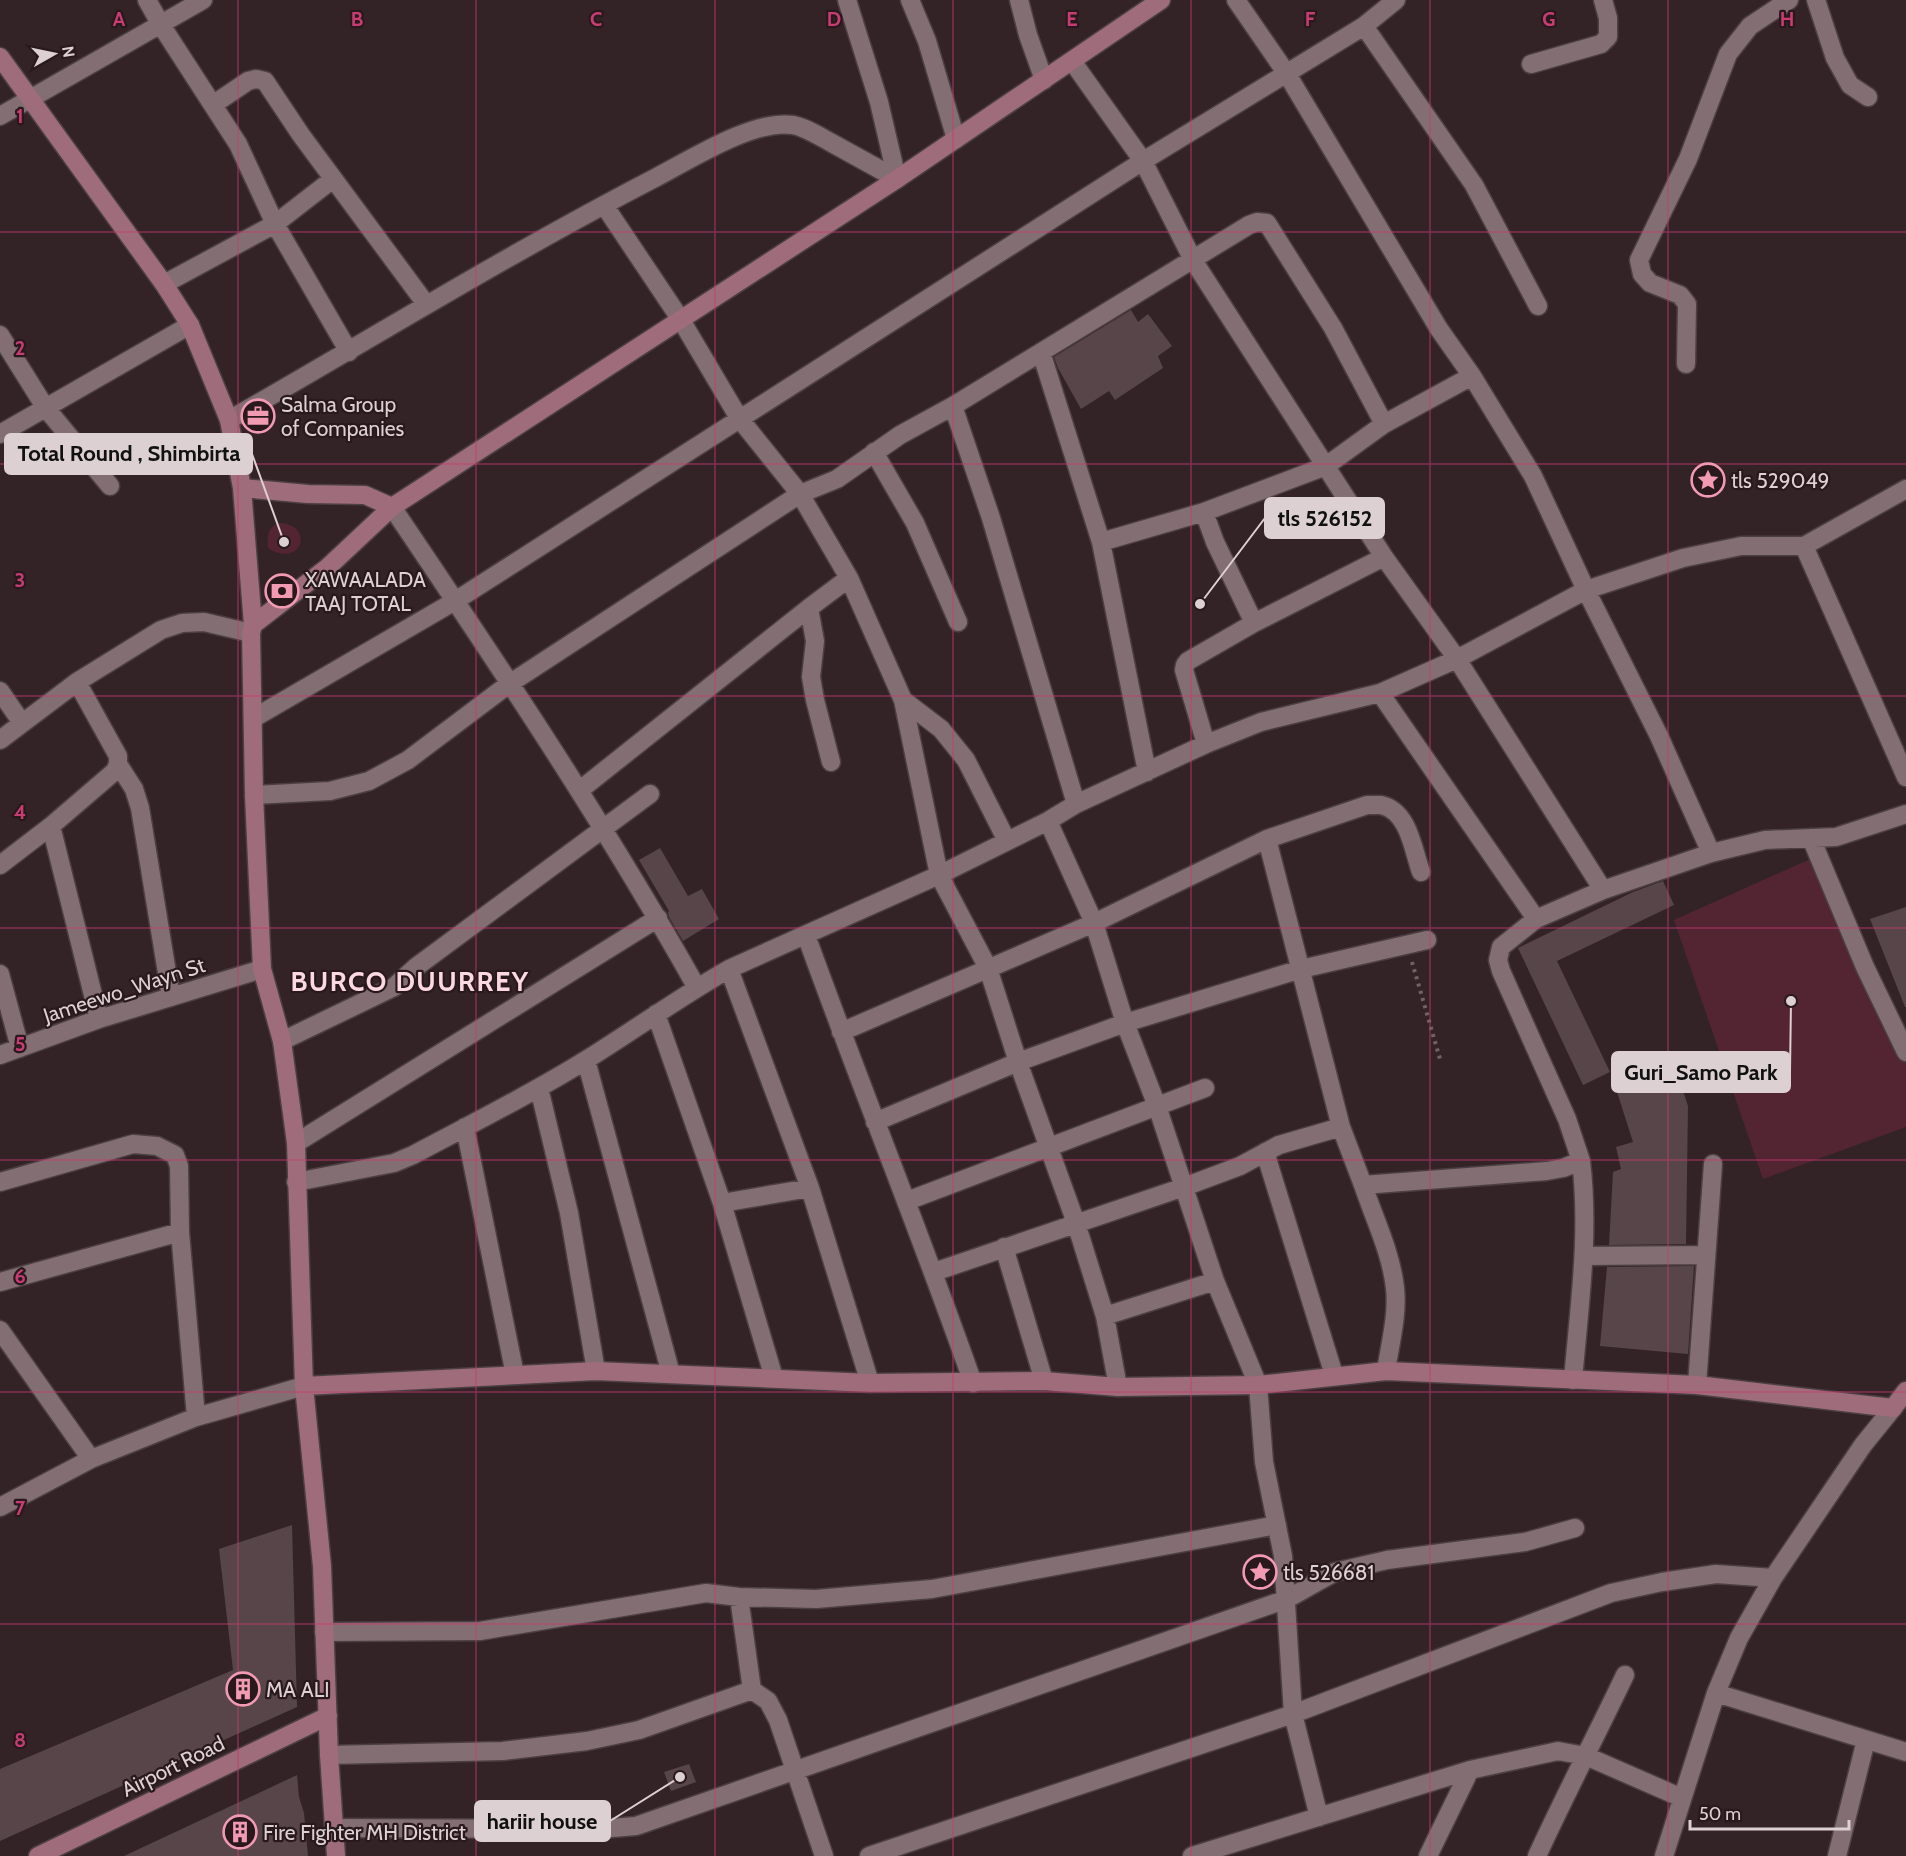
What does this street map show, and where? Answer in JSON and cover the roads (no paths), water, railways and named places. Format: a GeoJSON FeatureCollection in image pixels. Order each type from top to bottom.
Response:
{"type":"FeatureCollection","features":[{"type":"Feature","properties":{"kind":"main road"},"geometry":{"type":"LineString","coordinates":[[252,629],[328,567],[392,507],[897,179],[1072,61],[1140,7],[1161,0]]}},
{"type":"Feature","properties":{"kind":"main road"},"geometry":{"type":"LineString","coordinates":[[0,57],[164,284],[190,325],[228,420],[242,488],[252,629],[254,795],[262,969],[282,1041],[296,1143],[304,1386],[322,1566],[329,1755],[336,1856]]}},
{"type":"Feature","properties":{"kind":"main road"},"geometry":{"type":"LineString","coordinates":[[242,488],[297,494],[365,495],[392,507]]}},
{"type":"Feature","properties":{"kind":"main road"},"geometry":{"type":"LineString","coordinates":[[304,1386],[596,1371],[870,1383],[1044,1381],[1118,1386],[1258,1384],[1386,1371],[1697,1384],[1893,1408],[1906,1391]]}},
{"type":"Feature","properties":{"kind":"main road","name":"Airport Road"},"geometry":{"type":"LineString","coordinates":[[38,1856],[328,1716]]}},
{"type":"Feature","properties":{"kind":"street"},"geometry":{"type":"LineString","coordinates":[[147,0],[238,144],[275,224],[348,352]]}},
{"type":"Feature","properties":{"kind":"street"},"geometry":{"type":"LineString","coordinates":[[0,116],[203,0]]}},
{"type":"Feature","properties":{"kind":"street"},"geometry":{"type":"LineString","coordinates":[[847,0],[879,102],[897,179]]}},
{"type":"Feature","properties":{"kind":"street"},"geometry":{"type":"LineString","coordinates":[[910,0],[927,41],[956,139]]}},
{"type":"Feature","properties":{"kind":"street"},"geometry":{"type":"LineString","coordinates":[[1018,0],[1044,80]]}},
{"type":"Feature","properties":{"kind":"street"},"geometry":{"type":"LineString","coordinates":[[1236,0],[1287,74],[1439,329],[1472,376],[1533,476],[1586,590],[1659,736],[1711,853]]}},
{"type":"Feature","properties":{"kind":"street"},"geometry":{"type":"LineString","coordinates":[[254,718],[455,601],[1143,161],[1364,26],[1396,0]]}},
{"type":"Feature","properties":{"kind":"street"},"geometry":{"type":"LineString","coordinates":[[1686,364],[1687,304],[1680,295],[1650,283],[1642,274],[1639,260],[1688,159],[1728,54],[1750,26],[1789,0]]}},
{"type":"Feature","properties":{"kind":"street"},"geometry":{"type":"LineString","coordinates":[[1816,0],[1836,58],[1850,85],[1868,98]]}},
{"type":"Feature","properties":{"kind":"street"},"geometry":{"type":"LineString","coordinates":[[1531,63],[1600,44],[1608,37],[1605,1]]}},
{"type":"Feature","properties":{"kind":"street"},"geometry":{"type":"LineString","coordinates":[[1364,26],[1474,185],[1538,306]]}},
{"type":"Feature","properties":{"kind":"street"},"geometry":{"type":"LineString","coordinates":[[1072,61],[1143,161],[1193,260],[1384,556],[1457,659],[1604,890]]}},
{"type":"Feature","properties":{"kind":"street"},"geometry":{"type":"LineString","coordinates":[[214,104],[248,81],[256,79],[265,81],[301,135],[426,304]]}},
{"type":"Feature","properties":{"kind":"street"},"geometry":{"type":"LineString","coordinates":[[228,420],[348,352],[426,304],[604,205],[737,136],[772,125],[794,125],[897,179]]}},
{"type":"Feature","properties":{"kind":"street"},"geometry":{"type":"LineString","coordinates":[[164,284],[275,224],[333,179]]}},
{"type":"Feature","properties":{"kind":"street"},"geometry":{"type":"LineString","coordinates":[[604,205],[681,320],[739,418],[800,494],[849,578],[903,700],[939,875],[988,968],[1018,1062],[1076,1223],[1105,1316],[1118,1386]]}},
{"type":"Feature","properties":{"kind":"street"},"geometry":{"type":"LineString","coordinates":[[254,795],[330,791],[369,781],[408,760],[509,684],[800,494],[837,479],[874,452],[1257,222],[1267,224],[1333,328],[1384,424]]}},
{"type":"Feature","properties":{"kind":"street"},"geometry":{"type":"LineString","coordinates":[[0,434],[190,325]]}},
{"type":"Feature","properties":{"kind":"street"},"geometry":{"type":"LineString","coordinates":[[0,335],[45,407],[110,486]]}},
{"type":"Feature","properties":{"kind":"street"},"geometry":{"type":"LineString","coordinates":[[1041,352],[1101,542],[1147,772]]}},
{"type":"Feature","properties":{"kind":"street"},"geometry":{"type":"LineString","coordinates":[[1101,542],[1204,512],[1326,466],[1384,424],[1472,376]]}},
{"type":"Feature","properties":{"kind":"street"},"geometry":{"type":"LineString","coordinates":[[953,406],[991,518],[1076,804]]}},
{"type":"Feature","properties":{"kind":"street"},"geometry":{"type":"LineString","coordinates":[[874,452],[915,523],[958,622]]}},
{"type":"Feature","properties":{"kind":"street"},"geometry":{"type":"LineString","coordinates":[[296,1182],[394,1163],[413,1155],[539,1088],[729,969],[939,875],[1048,821],[1076,804],[1206,744],[1261,722],[1380,693],[1457,659],[1586,590],[1683,558],[1741,546],[1804,546],[1905,494]]}},
{"type":"Feature","properties":{"kind":"street"},"geometry":{"type":"LineString","coordinates":[[392,507],[580,790],[658,918],[697,988]]}},
{"type":"Feature","properties":{"kind":"street"},"geometry":{"type":"LineString","coordinates":[[1204,512],[1215,542],[1254,623]]}},
{"type":"Feature","properties":{"kind":"street"},"geometry":{"type":"LineString","coordinates":[[1804,546],[1906,777]]}},
{"type":"Feature","properties":{"kind":"street"},"geometry":{"type":"LineString","coordinates":[[1206,744],[1184,670],[1188,661],[1254,623],[1384,556]]}},
{"type":"Feature","properties":{"kind":"street"},"geometry":{"type":"LineString","coordinates":[[580,790],[849,578]]}},
{"type":"Feature","properties":{"kind":"street"},"geometry":{"type":"LineString","coordinates":[[809,608],[816,640],[811,677],[831,762]]}},
{"type":"Feature","properties":{"kind":"street"},"geometry":{"type":"LineString","coordinates":[[0,740],[77,682],[161,630],[182,623],[204,622],[252,629]]}},
{"type":"Feature","properties":{"kind":"street"},"geometry":{"type":"LineString","coordinates":[[0,864],[51,826],[115,771],[118,764],[118,756],[77,682]]}},
{"type":"Feature","properties":{"kind":"street"},"geometry":{"type":"LineString","coordinates":[[0,691],[22,723]]}},
{"type":"Feature","properties":{"kind":"street"},"geometry":{"type":"LineString","coordinates":[[1380,693],[1536,919]]}},
{"type":"Feature","properties":{"kind":"street"},"geometry":{"type":"LineString","coordinates":[[903,700],[941,729],[966,760],[1007,841]]}},
{"type":"Feature","properties":{"kind":"street"},"geometry":{"type":"LineString","coordinates":[[118,764],[134,789],[140,808],[171,997]]}},
{"type":"Feature","properties":{"kind":"street"},"geometry":{"type":"LineString","coordinates":[[282,1041],[394,987],[416,967],[651,794]]}},
{"type":"Feature","properties":{"kind":"street"},"geometry":{"type":"LineString","coordinates":[[841,1032],[1094,922],[1267,839],[1366,805],[1381,805],[1394,811],[1404,821],[1421,872]]}},
{"type":"Feature","properties":{"kind":"street"},"geometry":{"type":"LineString","coordinates":[[1573,1380],[1584,1256],[1584,1188],[1581,1161],[1567,1119],[1498,960],[1501,947],[1536,919],[1604,890],[1711,853],[1765,840],[1836,837],[1906,814]]}},
{"type":"Feature","properties":{"kind":"street"},"geometry":{"type":"LineString","coordinates":[[1048,821],[1094,922],[1125,1023],[1157,1106],[1215,1281],[1258,1384],[1264,1462],[1283,1556],[1293,1714],[1319,1817]]}},
{"type":"Feature","properties":{"kind":"street"},"geometry":{"type":"LineString","coordinates":[[51,826],[99,1019]]}},
{"type":"Feature","properties":{"kind":"street"},"geometry":{"type":"LineString","coordinates":[[1811,838],[1865,967],[1906,1052]]}},
{"type":"Feature","properties":{"kind":"street"},"geometry":{"type":"LineString","coordinates":[[1267,839],[1341,1127],[1354,1157],[1389,1260],[1395,1289],[1394,1316],[1386,1371]]}},
{"type":"Feature","properties":{"kind":"street"},"geometry":{"type":"LineString","coordinates":[[296,1143],[658,918]]}},
{"type":"Feature","properties":{"kind":"street"},"geometry":{"type":"LineString","coordinates":[[806,934],[875,1122],[934,1272],[973,1383]]}},
{"type":"Feature","properties":{"kind":"street"},"geometry":{"type":"LineString","coordinates":[[875,1122],[1018,1062],[1125,1023],[1301,969],[1427,940]]}},
{"type":"Feature","properties":{"kind":"street","name":"Jameewo_Wayn St"},"geometry":{"type":"LineString","coordinates":[[0,1055],[99,1019],[262,969]]}},
{"type":"Feature","properties":{"kind":"street"},"geometry":{"type":"LineString","coordinates":[[729,969],[810,1188],[870,1383]]}},
{"type":"Feature","properties":{"kind":"street"},"geometry":{"type":"LineString","coordinates":[[0,974],[20,1047]]}},
{"type":"Feature","properties":{"kind":"street"},"geometry":{"type":"LineString","coordinates":[[656,1014],[722,1203],[774,1378]]}},
{"type":"Feature","properties":{"kind":"street"},"geometry":{"type":"LineString","coordinates":[[586,1060],[671,1374]]}},
{"type":"Feature","properties":{"kind":"street"},"geometry":{"type":"LineString","coordinates":[[539,1088],[569,1213],[596,1371]]}},
{"type":"Feature","properties":{"kind":"street"},"geometry":{"type":"LineString","coordinates":[[907,1201],[1204,1088]]}},
{"type":"Feature","properties":{"kind":"street"},"geometry":{"type":"LineString","coordinates":[[465,1127],[515,1375]]}},
{"type":"Feature","properties":{"kind":"street"},"geometry":{"type":"LineString","coordinates":[[934,1272],[1184,1187],[1240,1166],[1279,1145],[1341,1127]]}},
{"type":"Feature","properties":{"kind":"street"},"geometry":{"type":"LineString","coordinates":[[0,1182],[133,1144],[157,1146],[175,1155],[179,1166],[180,1232],[196,1417]]}},
{"type":"Feature","properties":{"kind":"street"},"geometry":{"type":"LineString","coordinates":[[1265,1152],[1334,1375]]}},
{"type":"Feature","properties":{"kind":"street"},"geometry":{"type":"LineString","coordinates":[[1363,1185],[1547,1171],[1581,1161]]}},
{"type":"Feature","properties":{"kind":"street"},"geometry":{"type":"LineString","coordinates":[[1697,1384],[1713,1164]]}},
{"type":"Feature","properties":{"kind":"street"},"geometry":{"type":"LineString","coordinates":[[722,1203],[810,1188]]}},
{"type":"Feature","properties":{"kind":"street"},"geometry":{"type":"LineString","coordinates":[[0,1282],[180,1232]]}},
{"type":"Feature","properties":{"kind":"street"},"geometry":{"type":"LineString","coordinates":[[1004,1248],[1044,1381]]}},
{"type":"Feature","properties":{"kind":"street"},"geometry":{"type":"LineString","coordinates":[[1584,1256],[1705,1255]]}},
{"type":"Feature","properties":{"kind":"street"},"geometry":{"type":"LineString","coordinates":[[1105,1316],[1215,1281]]}},
{"type":"Feature","properties":{"kind":"street"},"geometry":{"type":"LineString","coordinates":[[0,1330],[91,1459]]}},
{"type":"Feature","properties":{"kind":"street"},"geometry":{"type":"LineString","coordinates":[[0,1507],[91,1459],[196,1417],[304,1386]]}},
{"type":"Feature","properties":{"kind":"street"},"geometry":{"type":"LineString","coordinates":[[1664,1856],[1716,1693],[1739,1638],[1773,1578],[1863,1445],[1893,1408]]}},
{"type":"Feature","properties":{"kind":"street"},"geometry":{"type":"LineString","coordinates":[[324,1632],[480,1631],[705,1593],[739,1597],[816,1599],[932,1589],[1277,1526]]}},
{"type":"Feature","properties":{"kind":"street"},"geometry":{"type":"LineString","coordinates":[[334,1828],[600,1829],[636,1826],[1287,1599],[1335,1572],[1387,1560],[1525,1542],[1575,1528]]}},
{"type":"Feature","properties":{"kind":"street"},"geometry":{"type":"LineString","coordinates":[[869,1856],[1293,1714],[1611,1593],[1716,1574],[1773,1578]]}},
{"type":"Feature","properties":{"kind":"street"},"geometry":{"type":"LineString","coordinates":[[739,1597],[752,1690],[768,1701],[778,1720],[824,1856]]}},
{"type":"Feature","properties":{"kind":"street"},"geometry":{"type":"LineString","coordinates":[[1537,1856],[1565,1793],[1586,1756],[1625,1675]]}},
{"type":"Feature","properties":{"kind":"street"},"geometry":{"type":"LineString","coordinates":[[329,1755],[503,1750],[588,1742],[639,1730],[752,1690]]}},
{"type":"Feature","properties":{"kind":"street"},"geometry":{"type":"LineString","coordinates":[[1716,1693],[1906,1752]]}},
{"type":"Feature","properties":{"kind":"street"},"geometry":{"type":"LineString","coordinates":[[1837,1856],[1866,1740]]}},
{"type":"Feature","properties":{"kind":"street"},"geometry":{"type":"LineString","coordinates":[[1192,1856],[1470,1770],[1558,1750],[1586,1756],[1682,1798]]}},
{"type":"Feature","properties":{"kind":"street"},"geometry":{"type":"LineString","coordinates":[[1428,1856],[1470,1770]]}},
{"type":"Feature","properties":{"kind":"place","name":"Salma Group of Companies"},"geometry":{"type":"Point","coordinates":[258,416]}},
{"type":"Feature","properties":{"kind":"place","name":"tls 529049"},"geometry":{"type":"Point","coordinates":[1708,480]}},
{"type":"Feature","properties":{"kind":"place","name":"Total Round , Shimbirta"},"geometry":{"type":"Point","coordinates":[284,542]}},
{"type":"Feature","properties":{"kind":"place","name":"XAWAALADA TAAJ TOTAL"},"geometry":{"type":"Point","coordinates":[282,591]}},
{"type":"Feature","properties":{"kind":"place","name":"tls 526152"},"geometry":{"type":"Point","coordinates":[1200,604]}},
{"type":"Feature","properties":{"kind":"place","name":"Guri_Samo Park"},"geometry":{"type":"Point","coordinates":[1791,1001]}},
{"type":"Feature","properties":{"kind":"place","name":"tls 526681"},"geometry":{"type":"Point","coordinates":[1260,1572]}},
{"type":"Feature","properties":{"kind":"place","name":"MA ALI"},"geometry":{"type":"Point","coordinates":[243,1689]}},
{"type":"Feature","properties":{"kind":"place","name":"hariir house"},"geometry":{"type":"Point","coordinates":[680,1777]}},
{"type":"Feature","properties":{"kind":"place","name":"Fire Fighter MH District"},"geometry":{"type":"Point","coordinates":[240,1832]}},
{"type":"Feature","properties":{"kind":"district","name":"BURCO DUURREY"},"geometry":{"type":"Point","coordinates":[410,981]}}]}
